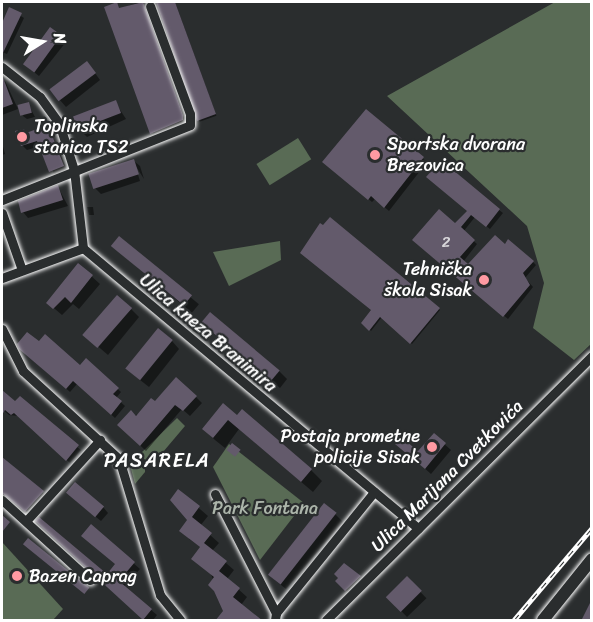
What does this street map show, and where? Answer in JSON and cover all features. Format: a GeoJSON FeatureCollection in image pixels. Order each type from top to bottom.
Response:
{"type":"FeatureCollection","features":[{"type":"Feature","properties":{"kind":"main road"},"geometry":{"type":"LineString","coordinates":[[543,621],[591,559]]}},
{"type":"Feature","properties":{"kind":"street"},"geometry":{"type":"LineString","coordinates":[[2,200],[190,123],[150,6]]}},
{"type":"Feature","properties":{"kind":"street"},"geometry":{"type":"LineString","coordinates":[[2,67],[30,87],[51,111],[65,138],[74,170],[83,248],[2,278]]}},
{"type":"Feature","properties":{"kind":"street"},"geometry":{"type":"LineString","coordinates":[[2,213],[22,270]]}},
{"type":"Feature","properties":{"kind":"street","name":"Ulica kneza Branimira"},"geometry":{"type":"LineString","coordinates":[[83,248],[418,528]]}},
{"type":"Feature","properties":{"kind":"street"},"geometry":{"type":"LineString","coordinates":[[2,329],[4,343],[23,371],[100,440],[122,464],[168,617],[180,621]]}},
{"type":"Feature","properties":{"kind":"street","name":"Ulica Marijana Cvetkovića"},"geometry":{"type":"LineString","coordinates":[[326,621],[591,356]]}},
{"type":"Feature","properties":{"kind":"street"},"geometry":{"type":"LineString","coordinates":[[26,521],[100,440]]}},
{"type":"Feature","properties":{"kind":"street"},"geometry":{"type":"LineString","coordinates":[[215,494],[275,617],[374,492]]}},
{"type":"Feature","properties":{"kind":"street"},"geometry":{"type":"LineString","coordinates":[[2,500],[90,580]]}},
{"type":"Feature","properties":{"kind":"green space"},"geometry":{"type":"Polygon","coordinates":[[[555,2],[591,2],[592,343],[574,360],[533,328],[544,283],[527,226],[387,96],[555,2]]]}},
{"type":"Feature","properties":{"kind":"green space"},"geometry":{"type":"Polygon","coordinates":[[[298,138],[311,159],[270,185],[256,164],[298,138]]]}},
{"type":"Feature","properties":{"kind":"green space"},"geometry":{"type":"Polygon","coordinates":[[[280,241],[281,260],[229,286],[213,252],[280,241]]]}},
{"type":"Feature","properties":{"kind":"green space"},"geometry":{"type":"Polygon","coordinates":[[[177,418],[185,426],[152,465],[139,455],[177,418]]]}},
{"type":"Feature","properties":{"kind":"green space","name":"Park Fontana"},"geometry":{"type":"Polygon","coordinates":[[[229,444],[304,503],[260,560],[213,467],[229,444]]]}},
{"type":"Feature","properties":{"kind":"green space"},"geometry":{"type":"Polygon","coordinates":[[[136,458],[145,465],[145,472],[135,484],[130,465],[136,458]]]}},
{"type":"Feature","properties":{"kind":"green space","name":"Bazen Caprag"},"geometry":{"type":"Polygon","coordinates":[[[2,542],[63,609],[53,620],[2,620],[2,542]]]}},
{"type":"Feature","properties":{"kind":"building"},"geometry":{"type":"Polygon","coordinates":[[[117,2],[119,8],[143,2],[183,115],[183,120],[150,134],[104,7],[117,2]]]}},
{"type":"Feature","properties":{"kind":"building"},"geometry":{"type":"Polygon","coordinates":[[[156,2],[175,2],[216,114],[197,121],[156,2]]]}},
{"type":"Feature","properties":{"kind":"building"},"geometry":{"type":"Polygon","coordinates":[[[9,7],[22,13],[2,55],[2,23],[9,7]]]}},
{"type":"Feature","properties":{"kind":"building"},"geometry":{"type":"Polygon","coordinates":[[[50,27],[61,35],[34,72],[23,64],[50,27]]]}},
{"type":"Feature","properties":{"kind":"building"},"geometry":{"type":"Polygon","coordinates":[[[87,61],[96,73],[58,101],[49,89],[87,61]]]}},
{"type":"Feature","properties":{"kind":"building"},"geometry":{"type":"Polygon","coordinates":[[[2,75],[13,104],[2,108],[2,75]]]}},
{"type":"Feature","properties":{"kind":"building"},"geometry":{"type":"Polygon","coordinates":[[[116,100],[121,113],[78,130],[73,116],[116,100]]]}},
{"type":"Feature","properties":{"kind":"building"},"geometry":{"type":"Polygon","coordinates":[[[29,102],[32,113],[20,116],[17,105],[29,102]]]}},
{"type":"Feature","properties":{"kind":"building","name":"Sportska dvorana Brezovica"},"geometry":{"type":"Polygon","coordinates":[[[366,109],[424,157],[384,208],[371,196],[368,200],[322,162],[366,109]]]}},
{"type":"Feature","properties":{"kind":"building"},"geometry":{"type":"Polygon","coordinates":[[[48,125],[64,166],[49,172],[37,141],[21,146],[15,131],[24,129],[26,133],[48,125]]]}},
{"type":"Feature","properties":{"kind":"building"},"geometry":{"type":"Polygon","coordinates":[[[134,159],[139,174],[93,189],[88,174],[134,159]]]}},
{"type":"Feature","properties":{"kind":"building"},"geometry":{"type":"Polygon","coordinates":[[[441,160],[500,209],[486,227],[471,215],[461,227],[475,240],[460,257],[468,264],[495,235],[505,244],[508,239],[534,261],[523,273],[530,285],[503,317],[412,240],[439,209],[455,223],[467,211],[426,177],[441,160]]]}},
{"type":"Feature","properties":{"kind":"building"},"geometry":{"type":"Polygon","coordinates":[[[58,185],[63,200],[21,213],[18,201],[58,185]]]}},
{"type":"Feature","properties":{"kind":"building"},"geometry":{"type":"Polygon","coordinates":[[[330,217],[440,308],[410,344],[380,317],[369,331],[361,323],[371,310],[300,253],[320,223],[323,225],[330,217]]]}},
{"type":"Feature","properties":{"kind":"building"},"geometry":{"type":"Polygon","coordinates":[[[119,236],[192,295],[184,305],[111,246],[119,236]]]}},
{"type":"Feature","properties":{"kind":"building"},"geometry":{"type":"Polygon","coordinates":[[[78,263],[93,275],[71,303],[65,297],[53,309],[46,303],[78,263]]]}},
{"type":"Feature","properties":{"kind":"building"},"geometry":{"type":"Polygon","coordinates":[[[117,295],[132,308],[97,348],[82,335],[117,295]]]}},
{"type":"Feature","properties":{"kind":"building"},"geometry":{"type":"Polygon","coordinates":[[[210,312],[280,370],[271,381],[201,323],[210,312]]]}},
{"type":"Feature","properties":{"kind":"building"},"geometry":{"type":"Polygon","coordinates":[[[158,328],[173,340],[140,380],[125,368],[158,328]]]}},
{"type":"Feature","properties":{"kind":"building"},"geometry":{"type":"Polygon","coordinates":[[[27,332],[39,341],[45,334],[80,365],[86,358],[119,388],[113,394],[122,401],[111,415],[73,381],[66,389],[19,349],[17,344],[27,332]]]}},
{"type":"Feature","properties":{"kind":"building"},"geometry":{"type":"Polygon","coordinates":[[[176,377],[197,396],[183,411],[175,405],[140,446],[117,425],[131,410],[136,416],[151,398],[155,401],[176,377]]]}},
{"type":"Feature","properties":{"kind":"building"},"geometry":{"type":"Polygon","coordinates":[[[2,390],[15,401],[20,396],[79,445],[66,461],[14,413],[11,415],[5,410],[2,415],[2,390]]]}},
{"type":"Feature","properties":{"kind":"building"},"geometry":{"type":"Polygon","coordinates":[[[223,403],[237,415],[242,409],[312,469],[301,482],[228,420],[213,438],[202,429],[223,403]]]}},
{"type":"Feature","properties":{"kind":"building","name":"Postaja prometne policije Sisak"},"geometry":{"type":"Polygon","coordinates":[[[434,433],[446,443],[425,469],[395,444],[401,437],[418,451],[434,433]]]}},
{"type":"Feature","properties":{"kind":"building"},"geometry":{"type":"Polygon","coordinates":[[[232,443],[241,450],[235,457],[226,450],[232,443]]]}},
{"type":"Feature","properties":{"kind":"building"},"geometry":{"type":"Polygon","coordinates":[[[2,457],[44,491],[25,512],[2,493],[2,457]]]}},
{"type":"Feature","properties":{"kind":"building"},"geometry":{"type":"Polygon","coordinates":[[[75,482],[104,506],[95,517],[66,493],[75,482]]]}},
{"type":"Feature","properties":{"kind":"building"},"geometry":{"type":"Polygon","coordinates":[[[178,489],[200,506],[192,517],[212,533],[204,543],[227,561],[219,571],[240,588],[233,597],[263,621],[215,621],[223,611],[214,591],[208,585],[214,577],[191,559],[200,547],[179,531],[187,520],[170,500],[178,489]]]}},
{"type":"Feature","properties":{"kind":"building"},"geometry":{"type":"Polygon","coordinates":[[[324,503],[337,513],[281,585],[268,575],[324,503]]]}},
{"type":"Feature","properties":{"kind":"building"},"geometry":{"type":"Polygon","coordinates":[[[2,515],[10,522],[2,532],[2,515]]]}},
{"type":"Feature","properties":{"kind":"building"},"geometry":{"type":"Polygon","coordinates":[[[39,517],[107,574],[115,564],[81,536],[91,524],[135,562],[119,581],[152,609],[143,620],[35,521],[39,517]]]}},
{"type":"Feature","properties":{"kind":"building"},"geometry":{"type":"Polygon","coordinates":[[[28,538],[89,588],[84,594],[23,544],[28,538]]]}},
{"type":"Feature","properties":{"kind":"building"},"geometry":{"type":"Polygon","coordinates":[[[344,563],[361,576],[345,591],[335,581],[338,578],[334,574],[344,563]]]}},
{"type":"Feature","properties":{"kind":"building"},"geometry":{"type":"Polygon","coordinates":[[[407,576],[422,591],[401,612],[386,597],[407,576]]]}},
{"type":"Feature","properties":{"kind":"building"},"geometry":{"type":"Polygon","coordinates":[[[591,601],[591,621],[581,621],[591,601]]]}},
{"type":"Feature","properties":{"kind":"railway"},"geometry":{"type":"LineString","coordinates":[[514,620],[592,528]]}},
{"type":"Feature","properties":{"kind":"place","name":"Toplinska stanica TS2"},"geometry":{"type":"Point","coordinates":[22,137]}},
{"type":"Feature","properties":{"kind":"place","name":"Sportska dvorana Brezovica"},"geometry":{"type":"Point","coordinates":[375,155]}},
{"type":"Feature","properties":{"kind":"place","name":"Tehnička škola Sisak"},"geometry":{"type":"Point","coordinates":[484,280]}},
{"type":"Feature","properties":{"kind":"place","name":"Postaja prometne policije Sisak"},"geometry":{"type":"Point","coordinates":[432,447]}},
{"type":"Feature","properties":{"kind":"place","name":"Bazen Caprag"},"geometry":{"type":"Point","coordinates":[17,576]}},
{"type":"Feature","properties":{"kind":"district","name":"PASARELA"},"geometry":{"type":"Point","coordinates":[157,460]}}]}
